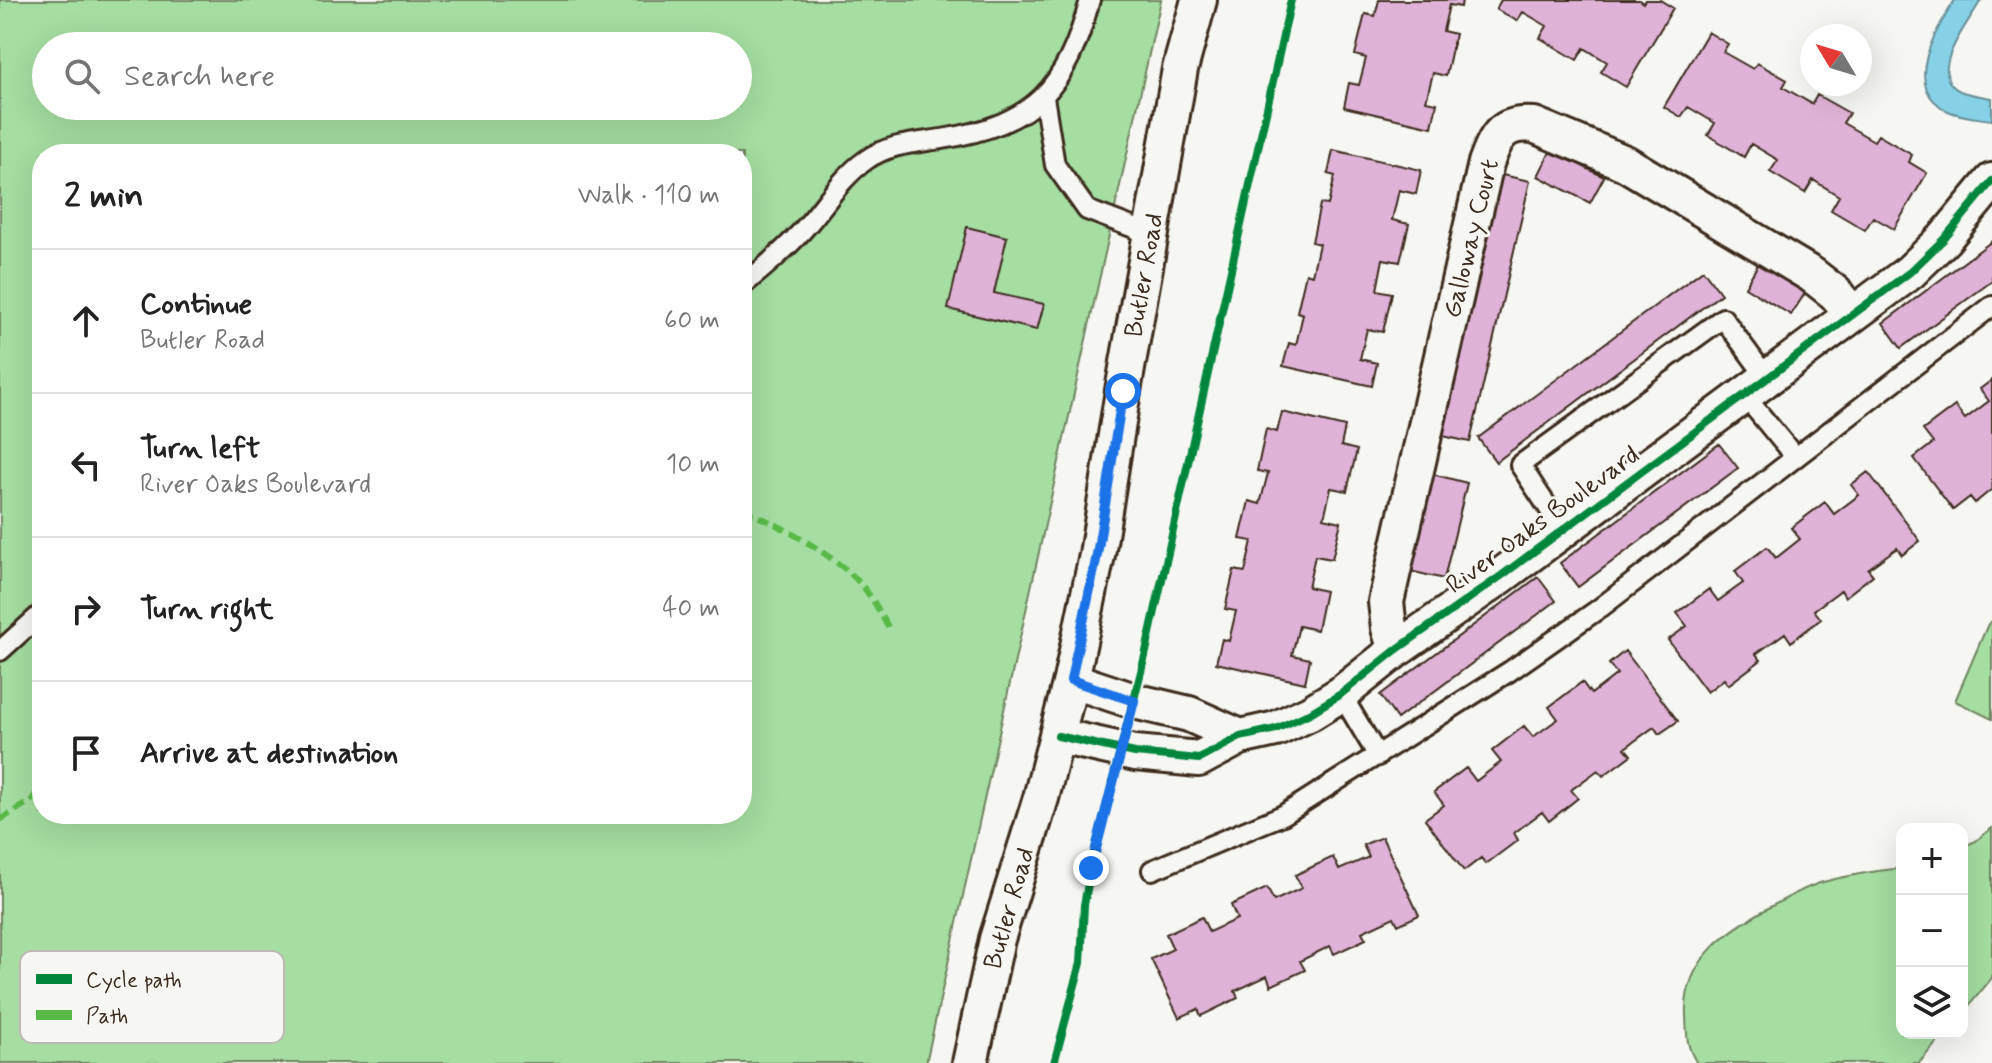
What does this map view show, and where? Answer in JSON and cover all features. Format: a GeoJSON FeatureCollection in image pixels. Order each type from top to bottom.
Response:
{"type":"FeatureCollection","features":[{"type":"Feature","properties":{"kind":"street","name":"Butler Road"},"geometry":{"type":"LineString","coordinates":[[970,1063],[997,939],[1058,736],[1071,680],[1097,555],[1180,69],[1199,0]]}},
{"type":"Feature","properties":{"kind":"street","name":"Galloway Court"},"geometry":{"type":"LineString","coordinates":[[1396,650],[1386,602],[1486,163],[1493,143],[1505,128],[1518,124],[1534,125],[1625,163],[1812,275],[1835,293],[1853,314]]}},
{"type":"Feature","properties":{"kind":"street","name":"River Oaks Boulevard"},"geometry":{"type":"LineString","coordinates":[[1058,736],[1135,753],[1199,759],[1240,737],[1276,729],[1310,713],[1341,694],[1396,650],[1910,272],[1944,239],[1992,181]]}},
{"type":"Feature","properties":{"kind":"street"},"geometry":{"type":"LineString","coordinates":[[1071,680],[1134,701],[1189,714],[1240,737]]}},
{"type":"Feature","properties":{"kind":"lane"},"geometry":{"type":"LineString","coordinates":[[752,277],[806,226],[864,161],[881,151],[968,135],[997,126],[1044,97],[1071,58],[1090,0]]}},
{"type":"Feature","properties":{"kind":"lane"},"geometry":{"type":"LineString","coordinates":[[1044,97],[1055,165],[1087,210],[1150,234]]}},
{"type":"Feature","properties":{"kind":"lane"},"geometry":{"type":"LineString","coordinates":[[1152,870],[1283,815],[1510,671],[1600,608],[1992,306]]}},
{"type":"Feature","properties":{"kind":"lane"},"geometry":{"type":"LineString","coordinates":[[1563,530],[1520,465],[1723,318],[1755,386],[1795,457]]}},
{"type":"Feature","properties":{"kind":"lane"},"geometry":{"type":"LineString","coordinates":[[0,651],[32,622]]}},
{"type":"Feature","properties":{"kind":"lane"},"geometry":{"type":"LineString","coordinates":[[1341,694],[1378,756]]}},
{"type":"Feature","properties":{"kind":"green space"},"geometry":{"type":"Polygon","coordinates":[[[0,0],[1161,0],[926,1063],[0,1063],[0,0]]]}},
{"type":"Feature","properties":{"kind":"green space"},"geometry":{"type":"Polygon","coordinates":[[[1992,621],[1992,719],[1955,701],[1992,621]]]}},
{"type":"Feature","properties":{"kind":"green space"},"geometry":{"type":"Polygon","coordinates":[[[1992,828],[1992,978],[1968,1007],[1968,844],[1992,828]]]}},
{"type":"Feature","properties":{"kind":"green space"},"geometry":{"type":"Polygon","coordinates":[[[1896,869],[1896,1039],[1940,1039],[1919,1063],[1697,1063],[1688,1041],[1686,1016],[1687,996],[1700,962],[1725,936],[1772,906],[1810,887],[1852,875],[1896,869]]]}},
{"type":"Feature","properties":{"kind":"water"},"geometry":{"type":"Polygon","coordinates":[[[1955,0],[1981,0],[1960,33],[1948,60],[1950,83],[1960,91],[1992,98],[1992,120],[1948,111],[1934,101],[1926,88],[1926,58],[1955,0]]]}},
{"type":"Feature","properties":{"kind":"building"},"geometry":{"type":"Polygon","coordinates":[[[1379,0],[1462,0],[1461,7],[1449,5],[1443,31],[1455,34],[1446,76],[1433,73],[1426,101],[1437,103],[1432,127],[1344,107],[1349,83],[1359,85],[1366,58],[1355,55],[1365,14],[1375,16],[1379,0]]]}},
{"type":"Feature","properties":{"kind":"building"},"geometry":{"type":"Polygon","coordinates":[[[1501,0],[1639,0],[1643,3],[1645,0],[1660,0],[1673,8],[1626,87],[1601,72],[1607,62],[1584,48],[1577,60],[1540,38],[1547,26],[1523,12],[1517,21],[1496,9],[1501,0]]]}},
{"type":"Feature","properties":{"kind":"building"},"geometry":{"type":"Polygon","coordinates":[[[1708,32],[1728,44],[1723,52],[1753,69],[1757,63],[1787,80],[1783,87],[1812,104],[1819,96],[1849,113],[1843,123],[1874,141],[1878,135],[1912,155],[1909,162],[1927,173],[1894,229],[1873,217],[1865,230],[1831,210],[1839,196],[1813,180],[1805,193],[1770,172],[1778,160],[1751,144],[1744,157],[1708,135],[1715,123],[1688,107],[1681,117],[1664,107],[1708,32]]]}},
{"type":"Feature","properties":{"kind":"building"},"geometry":{"type":"Polygon","coordinates":[[[1333,150],[1421,170],[1416,194],[1399,190],[1392,220],[1409,224],[1400,262],[1383,259],[1377,290],[1392,293],[1383,332],[1367,329],[1360,359],[1377,363],[1372,386],[1283,366],[1289,343],[1296,345],[1303,314],[1297,312],[1306,273],[1312,275],[1319,244],[1312,242],[1320,204],[1328,205],[1335,176],[1328,174],[1333,150]]]}},
{"type":"Feature","properties":{"kind":"building"},"geometry":{"type":"Polygon","coordinates":[[[1551,150],[1604,177],[1590,203],[1538,176],[1551,150]]]}},
{"type":"Feature","properties":{"kind":"building"},"geometry":{"type":"Polygon","coordinates":[[[1502,175],[1530,181],[1470,442],[1443,436],[1502,175]]]}},
{"type":"Feature","properties":{"kind":"building"},"geometry":{"type":"Polygon","coordinates":[[[967,227],[1007,237],[994,293],[1044,304],[1037,330],[948,309],[967,227]]]}},
{"type":"Feature","properties":{"kind":"building"},"geometry":{"type":"Polygon","coordinates":[[[1992,241],[1992,281],[1901,348],[1883,323],[1992,241]]]}},
{"type":"Feature","properties":{"kind":"building"},"geometry":{"type":"Polygon","coordinates":[[[1760,261],[1807,290],[1791,315],[1745,287],[1760,261]]]}},
{"type":"Feature","properties":{"kind":"building"},"geometry":{"type":"Polygon","coordinates":[[[1703,270],[1721,294],[1496,462],[1478,438],[1703,270]]]}},
{"type":"Feature","properties":{"kind":"building"},"geometry":{"type":"Polygon","coordinates":[[[1992,380],[1992,489],[1975,503],[1970,497],[1953,510],[1914,458],[1933,443],[1923,430],[1955,406],[1965,419],[1989,401],[1980,389],[1992,380]]]}},
{"type":"Feature","properties":{"kind":"building"},"geometry":{"type":"Polygon","coordinates":[[[1282,412],[1345,427],[1341,446],[1357,450],[1347,491],[1331,488],[1324,518],[1341,522],[1332,559],[1315,556],[1308,587],[1325,591],[1317,630],[1299,626],[1292,655],[1310,659],[1305,683],[1216,663],[1222,639],[1229,641],[1236,611],[1225,609],[1234,570],[1245,572],[1252,541],[1240,539],[1249,501],[1260,504],[1268,473],[1257,471],[1266,429],[1277,432],[1282,412]]]}},
{"type":"Feature","properties":{"kind":"building"},"geometry":{"type":"Polygon","coordinates":[[[1719,444],[1738,468],[1578,587],[1560,563],[1719,444]]]}},
{"type":"Feature","properties":{"kind":"building"},"geometry":{"type":"Polygon","coordinates":[[[1868,472],[1920,541],[1902,555],[1897,548],[1868,569],[1873,575],[1845,597],[1841,590],[1814,610],[1821,619],[1791,642],[1785,633],[1756,654],[1761,660],[1728,685],[1724,679],[1707,692],[1668,640],[1687,626],[1677,613],[1709,589],[1718,601],[1743,583],[1735,571],[1767,547],[1776,558],[1800,539],[1791,528],[1825,502],[1834,514],[1859,495],[1851,485],[1868,472]]]}},
{"type":"Feature","properties":{"kind":"building"},"geometry":{"type":"Polygon","coordinates":[[[1432,474],[1467,483],[1444,579],[1410,571],[1432,474]]]}},
{"type":"Feature","properties":{"kind":"building"},"geometry":{"type":"Polygon","coordinates":[[[1538,577],[1556,601],[1397,719],[1380,695],[1538,577]]]}},
{"type":"Feature","properties":{"kind":"building"},"geometry":{"type":"Polygon","coordinates":[[[1625,651],[1678,721],[1659,734],[1654,727],[1625,748],[1631,755],[1603,776],[1598,770],[1571,790],[1578,798],[1549,821],[1542,812],[1514,833],[1518,840],[1486,864],[1481,858],[1464,871],[1425,819],[1444,805],[1434,792],[1466,768],[1476,781],[1501,762],[1492,751],[1524,726],[1533,737],[1558,719],[1549,707],[1582,682],[1591,694],[1617,674],[1609,664],[1625,651]]]}},
{"type":"Feature","properties":{"kind":"building"},"geometry":{"type":"Polygon","coordinates":[[[1382,837],[1419,915],[1398,925],[1394,917],[1362,932],[1366,939],[1334,954],[1330,946],[1300,961],[1305,970],[1271,986],[1267,976],[1235,991],[1238,998],[1201,1016],[1198,1009],[1179,1018],[1151,959],[1173,949],[1166,934],[1202,917],[1209,932],[1237,919],[1231,905],[1267,888],[1274,901],[1302,888],[1295,875],[1333,857],[1339,870],[1369,857],[1363,845],[1382,837]]]}},
{"type":"Feature","properties":{"kind":"marked path"},"geometry":{"type":"LineString","coordinates":[[752,514],[784,529],[842,566],[868,593],[888,627]]}},
{"type":"Feature","properties":{"kind":"marked path"},"geometry":{"type":"LineString","coordinates":[[0,820],[32,800]]}},
{"type":"Feature","properties":{"kind":"cycle path"},"geometry":{"type":"LineString","coordinates":[[1054,1063],[1081,963],[1084,905],[1091,868],[1145,656],[1291,0]]}},
{"type":"Feature","properties":{"kind":"cycle path"},"geometry":{"type":"LineString","coordinates":[[1058,736],[1135,753],[1199,759],[1240,737],[1276,729],[1310,713],[1341,694],[1396,650],[1501,576],[1910,272],[1944,239],[1992,181]]}},
{"type":"Feature","properties":{"kind":"route"},"geometry":{"type":"LineString","coordinates":[[1091,868],[1134,701],[1071,680],[1097,555],[1123,391]]}}]}
